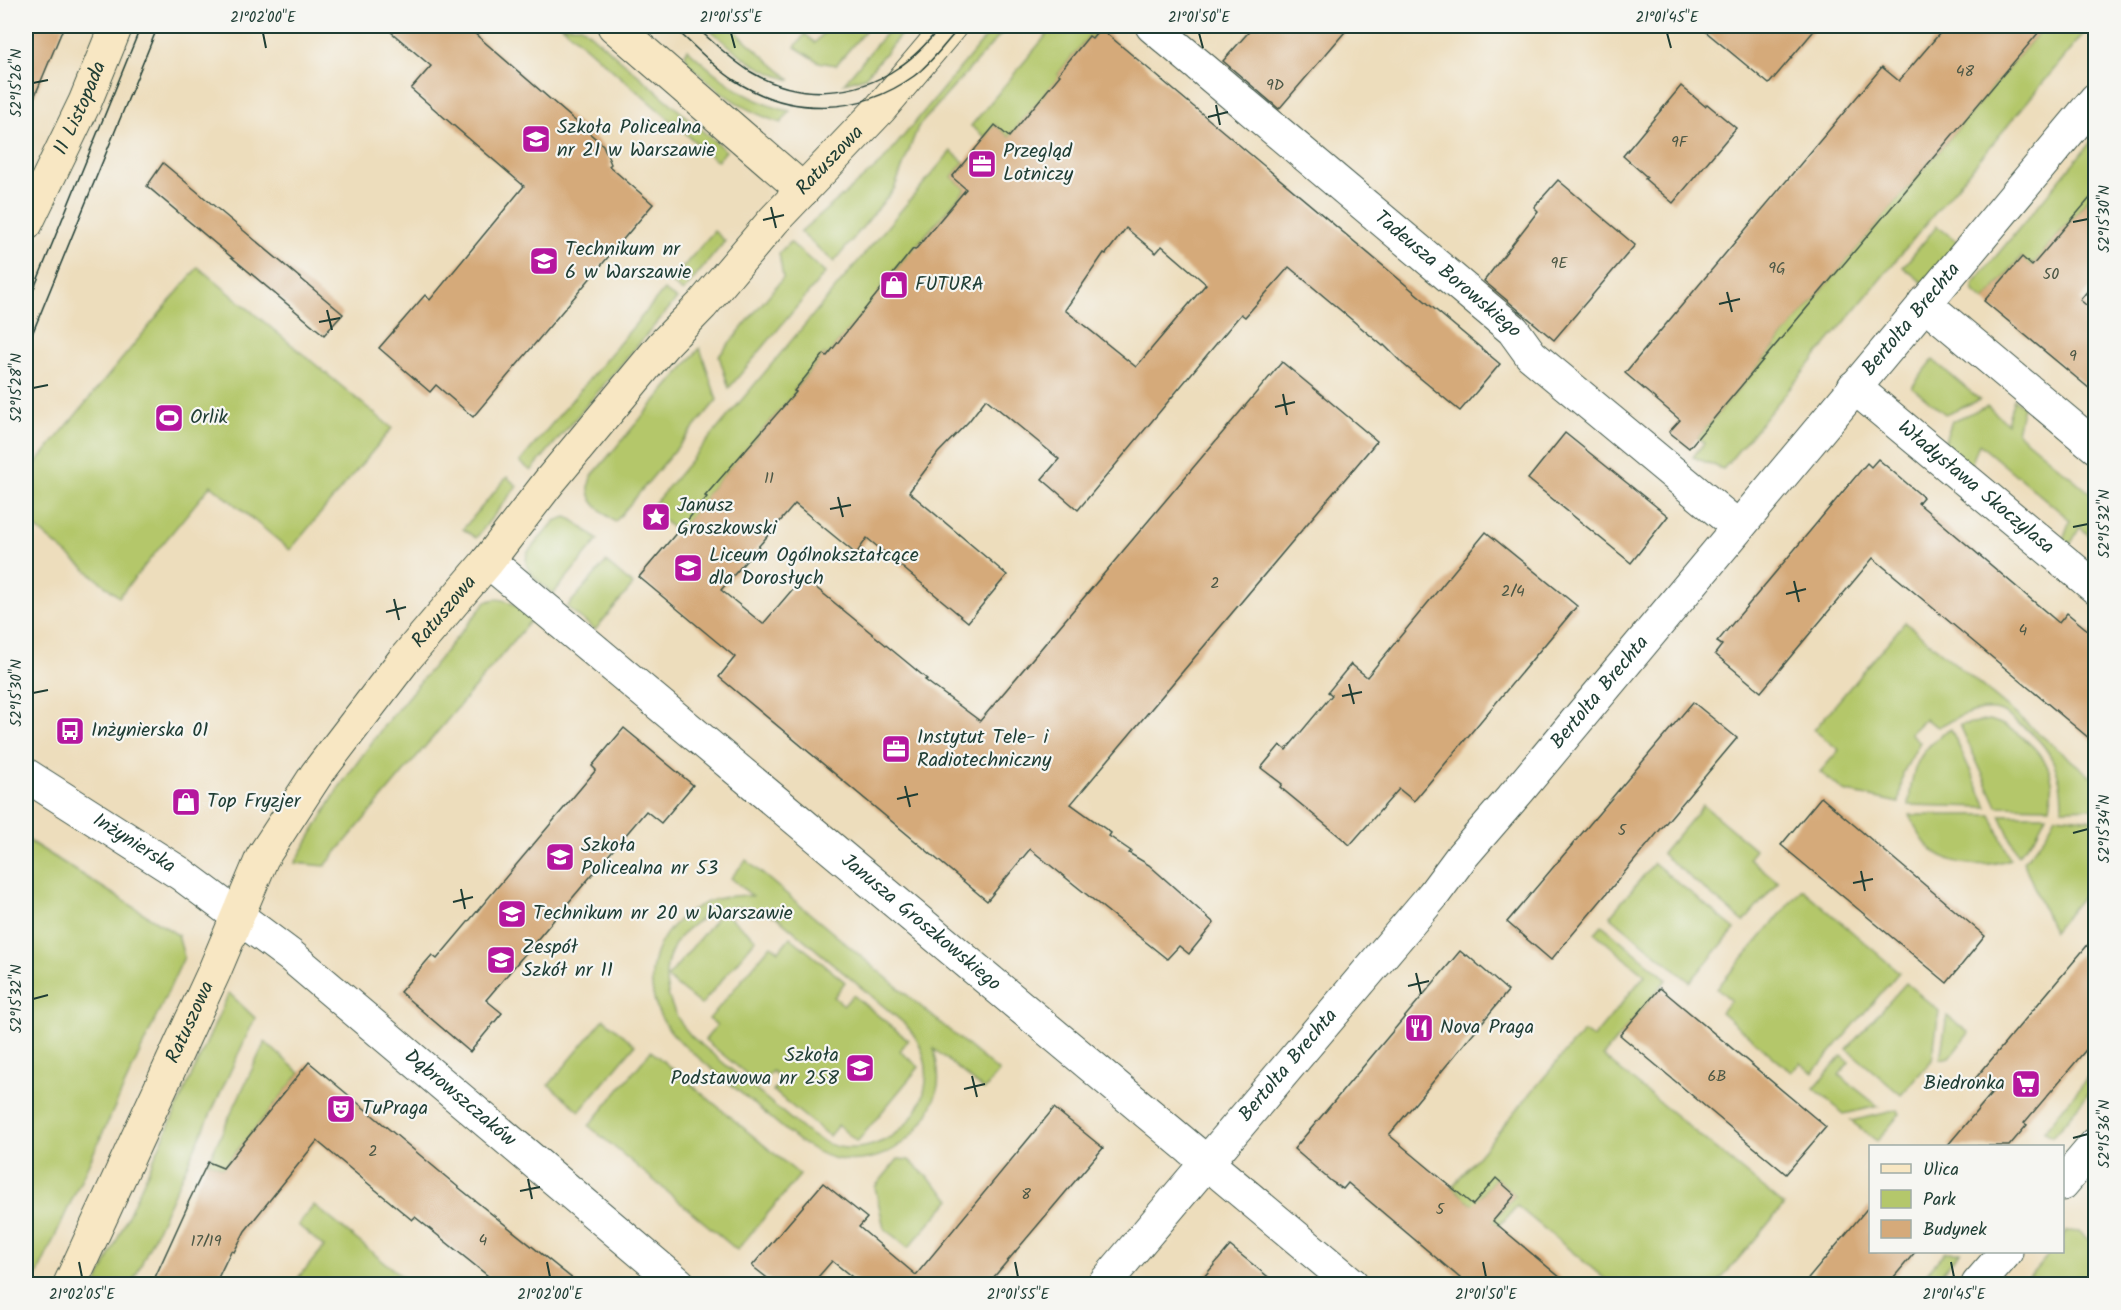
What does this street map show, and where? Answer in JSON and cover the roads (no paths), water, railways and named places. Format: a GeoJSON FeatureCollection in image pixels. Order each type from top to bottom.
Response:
{"type":"FeatureCollection","features":[{"type":"Feature","properties":{"kind":"street","name":"11 Listopada"},"geometry":{"type":"LineString","coordinates":[[26,225],[85,102],[116,26]]}},
{"type":"Feature","properties":{"kind":"street"},"geometry":{"type":"LineString","coordinates":[[614,26],[803,190]]}},
{"type":"Feature","properties":{"kind":"street","name":"Ratuszowa"},"geometry":{"type":"LineString","coordinates":[[70,1284],[207,987],[262,858],[316,775],[404,660],[488,561],[541,492],[663,345],[702,305],[803,190],[880,109],[950,26]]}},
{"type":"Feature","properties":{"kind":"street","name":"Tadeusza Borowskiego"},"geometry":{"type":"LineString","coordinates":[[1152,26],[1513,330],[1531,354],[1738,527]]}},
{"type":"Feature","properties":{"kind":"street","name":"Bertolta Brechta"},"geometry":{"type":"LineString","coordinates":[[1104,1284],[1433,895],[1462,856],[2096,99]]}},
{"type":"Feature","properties":{"kind":"street"},"geometry":{"type":"LineString","coordinates":[[1924,303],[2096,447]]}},
{"type":"Feature","properties":{"kind":"street","name":"Władysława Skoczylasa"},"geometry":{"type":"LineString","coordinates":[[1854,387],[2096,588]]}},
{"type":"Feature","properties":{"kind":"street","name":"Janusza Groszkowskiego"},"geometry":{"type":"LineString","coordinates":[[488,561],[1352,1284]]}},
{"type":"Feature","properties":{"kind":"street","name":"Inżynierska"},"geometry":{"type":"LineString","coordinates":[[26,775],[181,874],[238,916]]}},
{"type":"Feature","properties":{"kind":"street","name":"Dąbrowszczaków"},"geometry":{"type":"LineString","coordinates":[[238,916],[291,956],[679,1284]]}},
{"type":"Feature","properties":{"kind":"street"},"geometry":{"type":"LineString","coordinates":[[2064,1182],[2096,1144]]}},
{"type":"Feature","properties":{"kind":"street"},"geometry":{"type":"LineString","coordinates":[[1978,1284],[2004,1253]]}},
{"type":"Feature","properties":{"kind":"tram line"},"geometry":{"type":"LineString","coordinates":[[26,308],[141,26]]}},
{"type":"Feature","properties":{"kind":"tram line"},"geometry":{"type":"LineString","coordinates":[[26,349],[158,26]]}},
{"type":"Feature","properties":{"kind":"tram line"},"geometry":{"type":"LineString","coordinates":[[672,26],[726,74],[756,92],[801,105],[825,106],[848,104],[893,89],[921,71],[961,26]]}},
{"type":"Feature","properties":{"kind":"tram line"},"geometry":{"type":"LineString","coordinates":[[695,26],[751,72],[787,87],[826,92],[864,85],[882,77],[911,58],[941,26]]}},
{"type":"Feature","properties":{"kind":"place","name":"Szkoła Policealna nr 21 w Warszawie"},"geometry":{"type":"Point","coordinates":[536,139]}},
{"type":"Feature","properties":{"kind":"place","name":"Przegląd Lotniczy"},"geometry":{"type":"Point","coordinates":[982,164]}},
{"type":"Feature","properties":{"kind":"place","name":"Technikum nr 6 w Warszawie"},"geometry":{"type":"Point","coordinates":[544,261]}},
{"type":"Feature","properties":{"kind":"place","name":"FUTURA"},"geometry":{"type":"Point","coordinates":[894,285]}},
{"type":"Feature","properties":{"kind":"place","name":"Orlik"},"geometry":{"type":"Point","coordinates":[169,418]}},
{"type":"Feature","properties":{"kind":"place","name":"Janusz Groszkowski"},"geometry":{"type":"Point","coordinates":[656,517]}},
{"type":"Feature","properties":{"kind":"place","name":"Liceum Ogólnokształcące dla Dorosłych"},"geometry":{"type":"Point","coordinates":[688,568]}},
{"type":"Feature","properties":{"kind":"place","name":"Inżynierska 01"},"geometry":{"type":"Point","coordinates":[70,731]}},
{"type":"Feature","properties":{"kind":"place","name":"Instytut Tele- i Radiotechniczny"},"geometry":{"type":"Point","coordinates":[896,749]}},
{"type":"Feature","properties":{"kind":"place","name":"Top Fryzjer"},"geometry":{"type":"Point","coordinates":[186,802]}},
{"type":"Feature","properties":{"kind":"place","name":"Szkoła Policealna nr 53"},"geometry":{"type":"Point","coordinates":[560,857]}},
{"type":"Feature","properties":{"kind":"place","name":"Technikum nr 20 w Warszawie"},"geometry":{"type":"Point","coordinates":[512,914]}},
{"type":"Feature","properties":{"kind":"place","name":"Zespół Szkół nr 11"},"geometry":{"type":"Point","coordinates":[501,960]}},
{"type":"Feature","properties":{"kind":"place","name":"Nova Praga"},"geometry":{"type":"Point","coordinates":[1419,1028]}},
{"type":"Feature","properties":{"kind":"place","name":"Szkoła Podstawowa nr 258"},"geometry":{"type":"Point","coordinates":[860,1068]}},
{"type":"Feature","properties":{"kind":"place","name":"Biedronka"},"geometry":{"type":"Point","coordinates":[2026,1084]}},
{"type":"Feature","properties":{"kind":"place","name":"TuPraga"},"geometry":{"type":"Point","coordinates":[341,1109]}}]}
